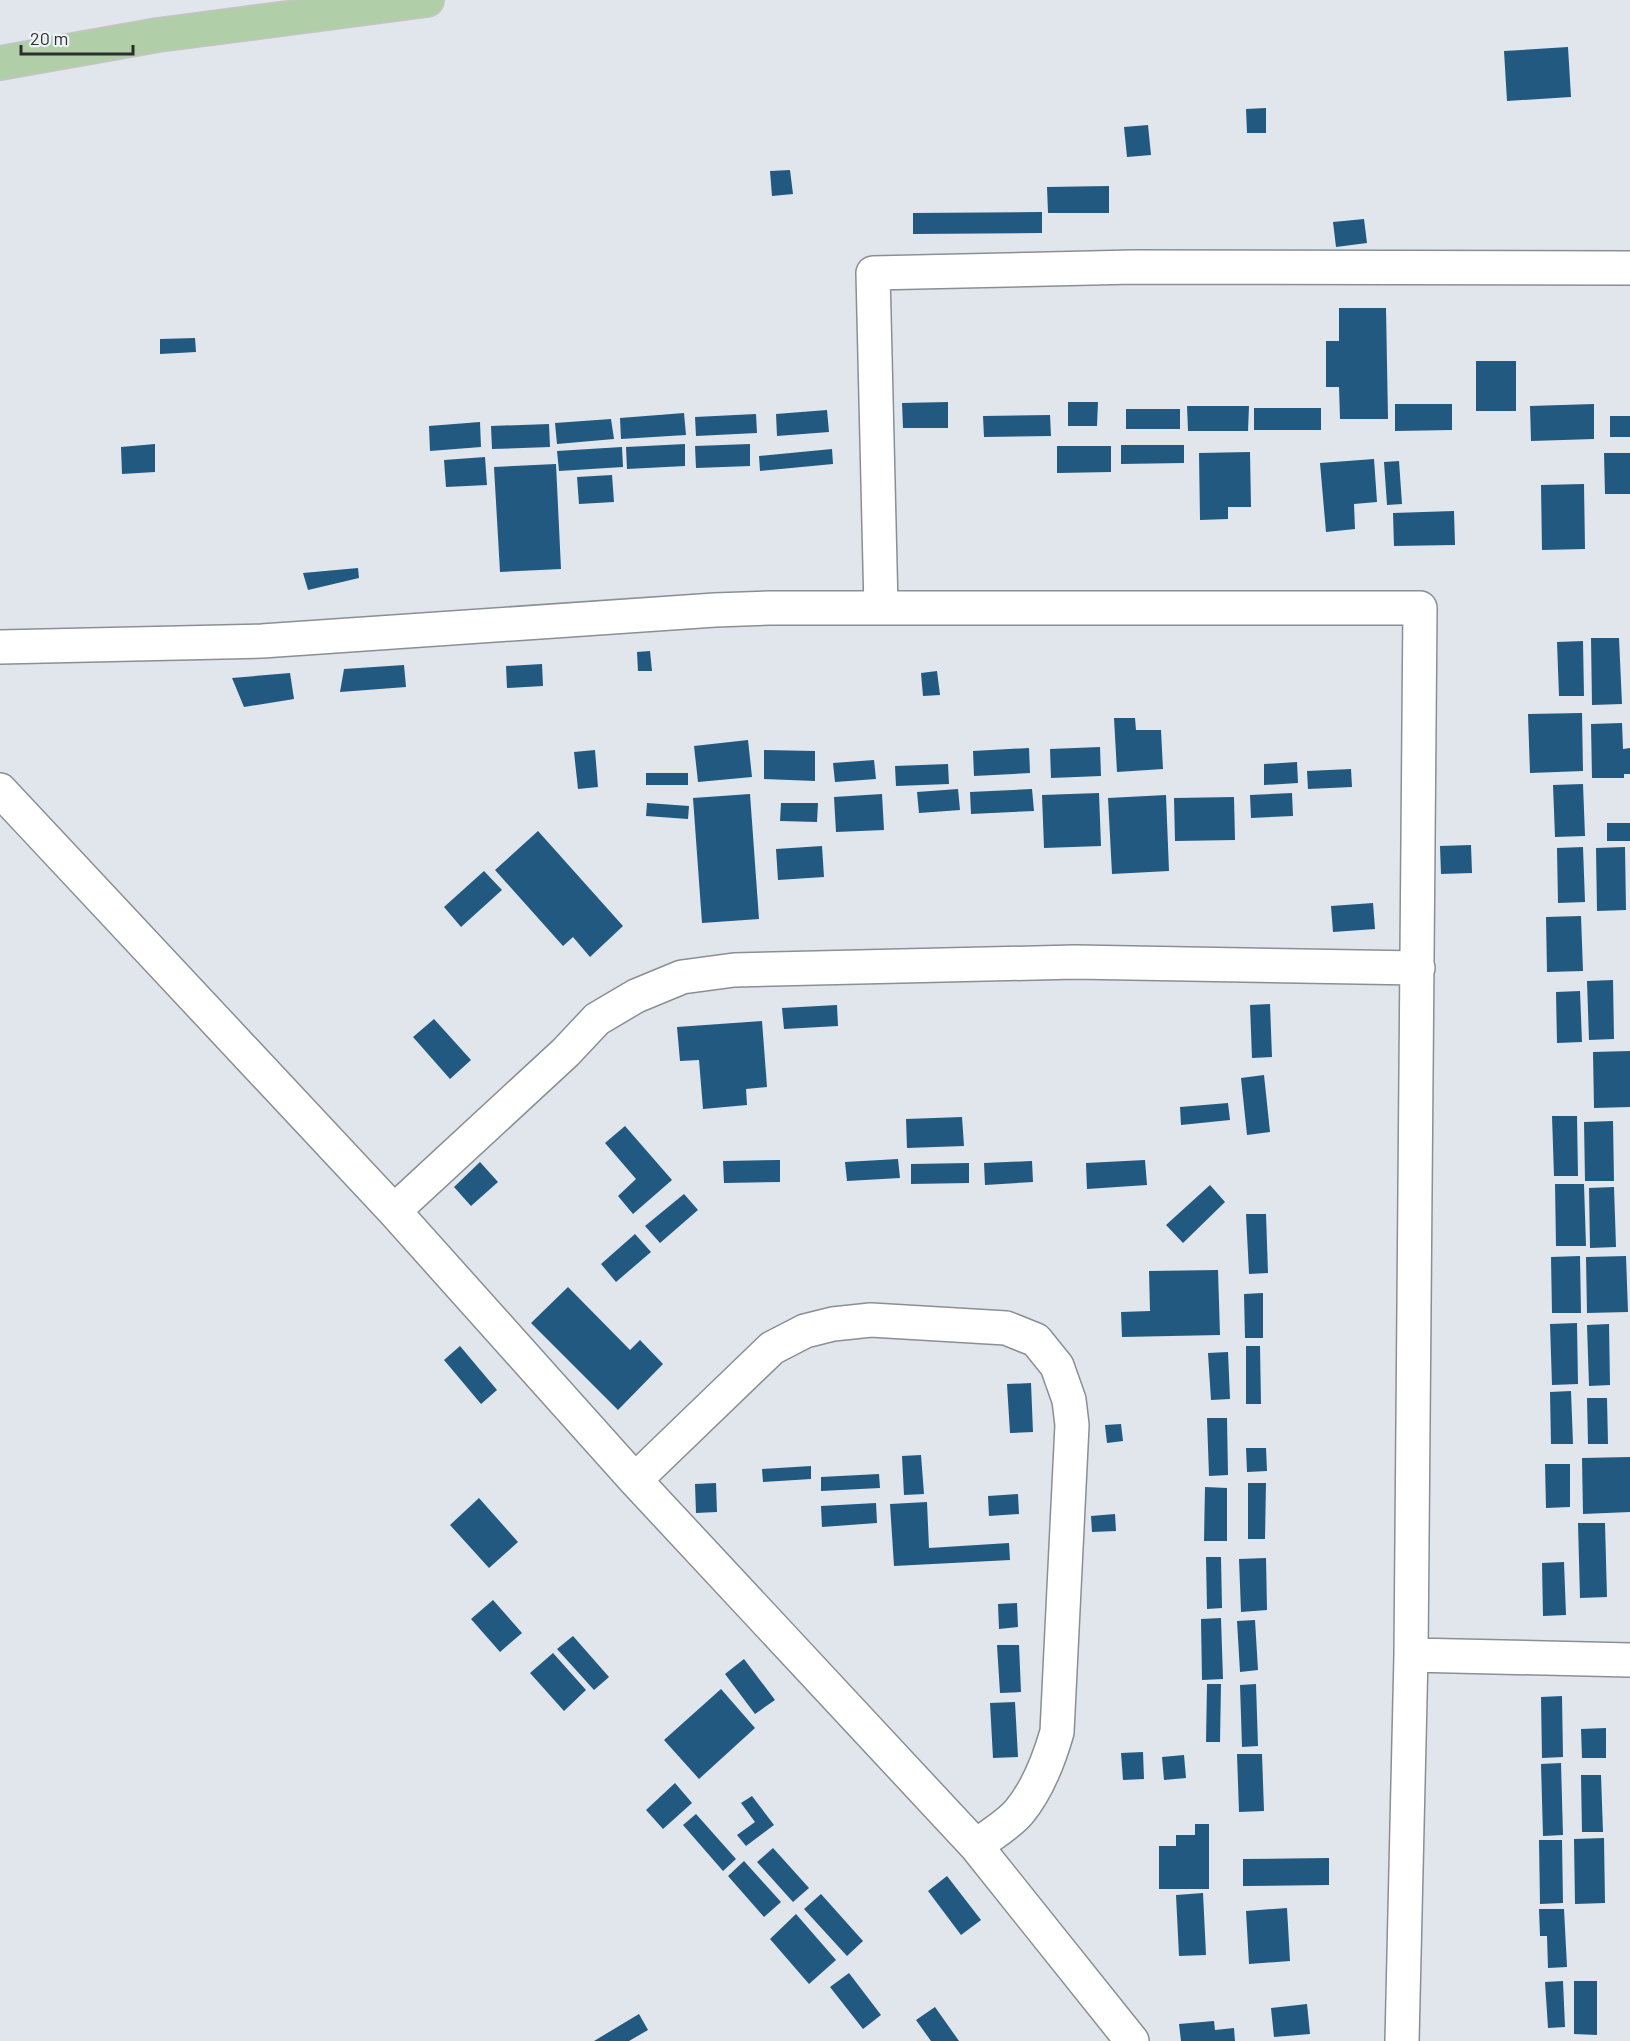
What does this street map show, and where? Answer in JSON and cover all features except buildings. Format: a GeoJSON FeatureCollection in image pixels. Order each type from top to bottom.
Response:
{"type":"FeatureCollection","features":[{"type":"Feature","properties":{"kind":"main road"},"geometry":{"type":"LineString","coordinates":[[0,63],[158,34],[427,0]]}},
{"type":"Feature","properties":{"kind":"street"},"geometry":{"type":"LineString","coordinates":[[880,608],[873,273],[1133,267],[1630,268]]}},
{"type":"Feature","properties":{"kind":"street"},"geometry":{"type":"LineString","coordinates":[[0,647],[262,641],[715,610],[1420,608],[1411,1655],[1402,2041]]}},
{"type":"Feature","properties":{"kind":"street"},"geometry":{"type":"LineString","coordinates":[[0,790],[394,1211],[635,1480],[976,1846],[1132,2041]]}},
{"type":"Feature","properties":{"kind":"street"},"geometry":{"type":"LineString","coordinates":[[394,1211],[566,1052],[597,1019],[636,996],[682,977],[734,970],[1075,962],[1418,968]]}},
{"type":"Feature","properties":{"kind":"street"},"geometry":{"type":"LineString","coordinates":[[635,1480],[772,1348],[805,1331],[833,1323],[872,1320],[1006,1328],[1036,1341],[1057,1366],[1068,1400],[1072,1425],[1057,1732],[1049,1761],[1019,1813],[976,1846]]}},
{"type":"Feature","properties":{"kind":"street"},"geometry":{"type":"LineString","coordinates":[[1411,1655],[1630,1660]]}}]}
